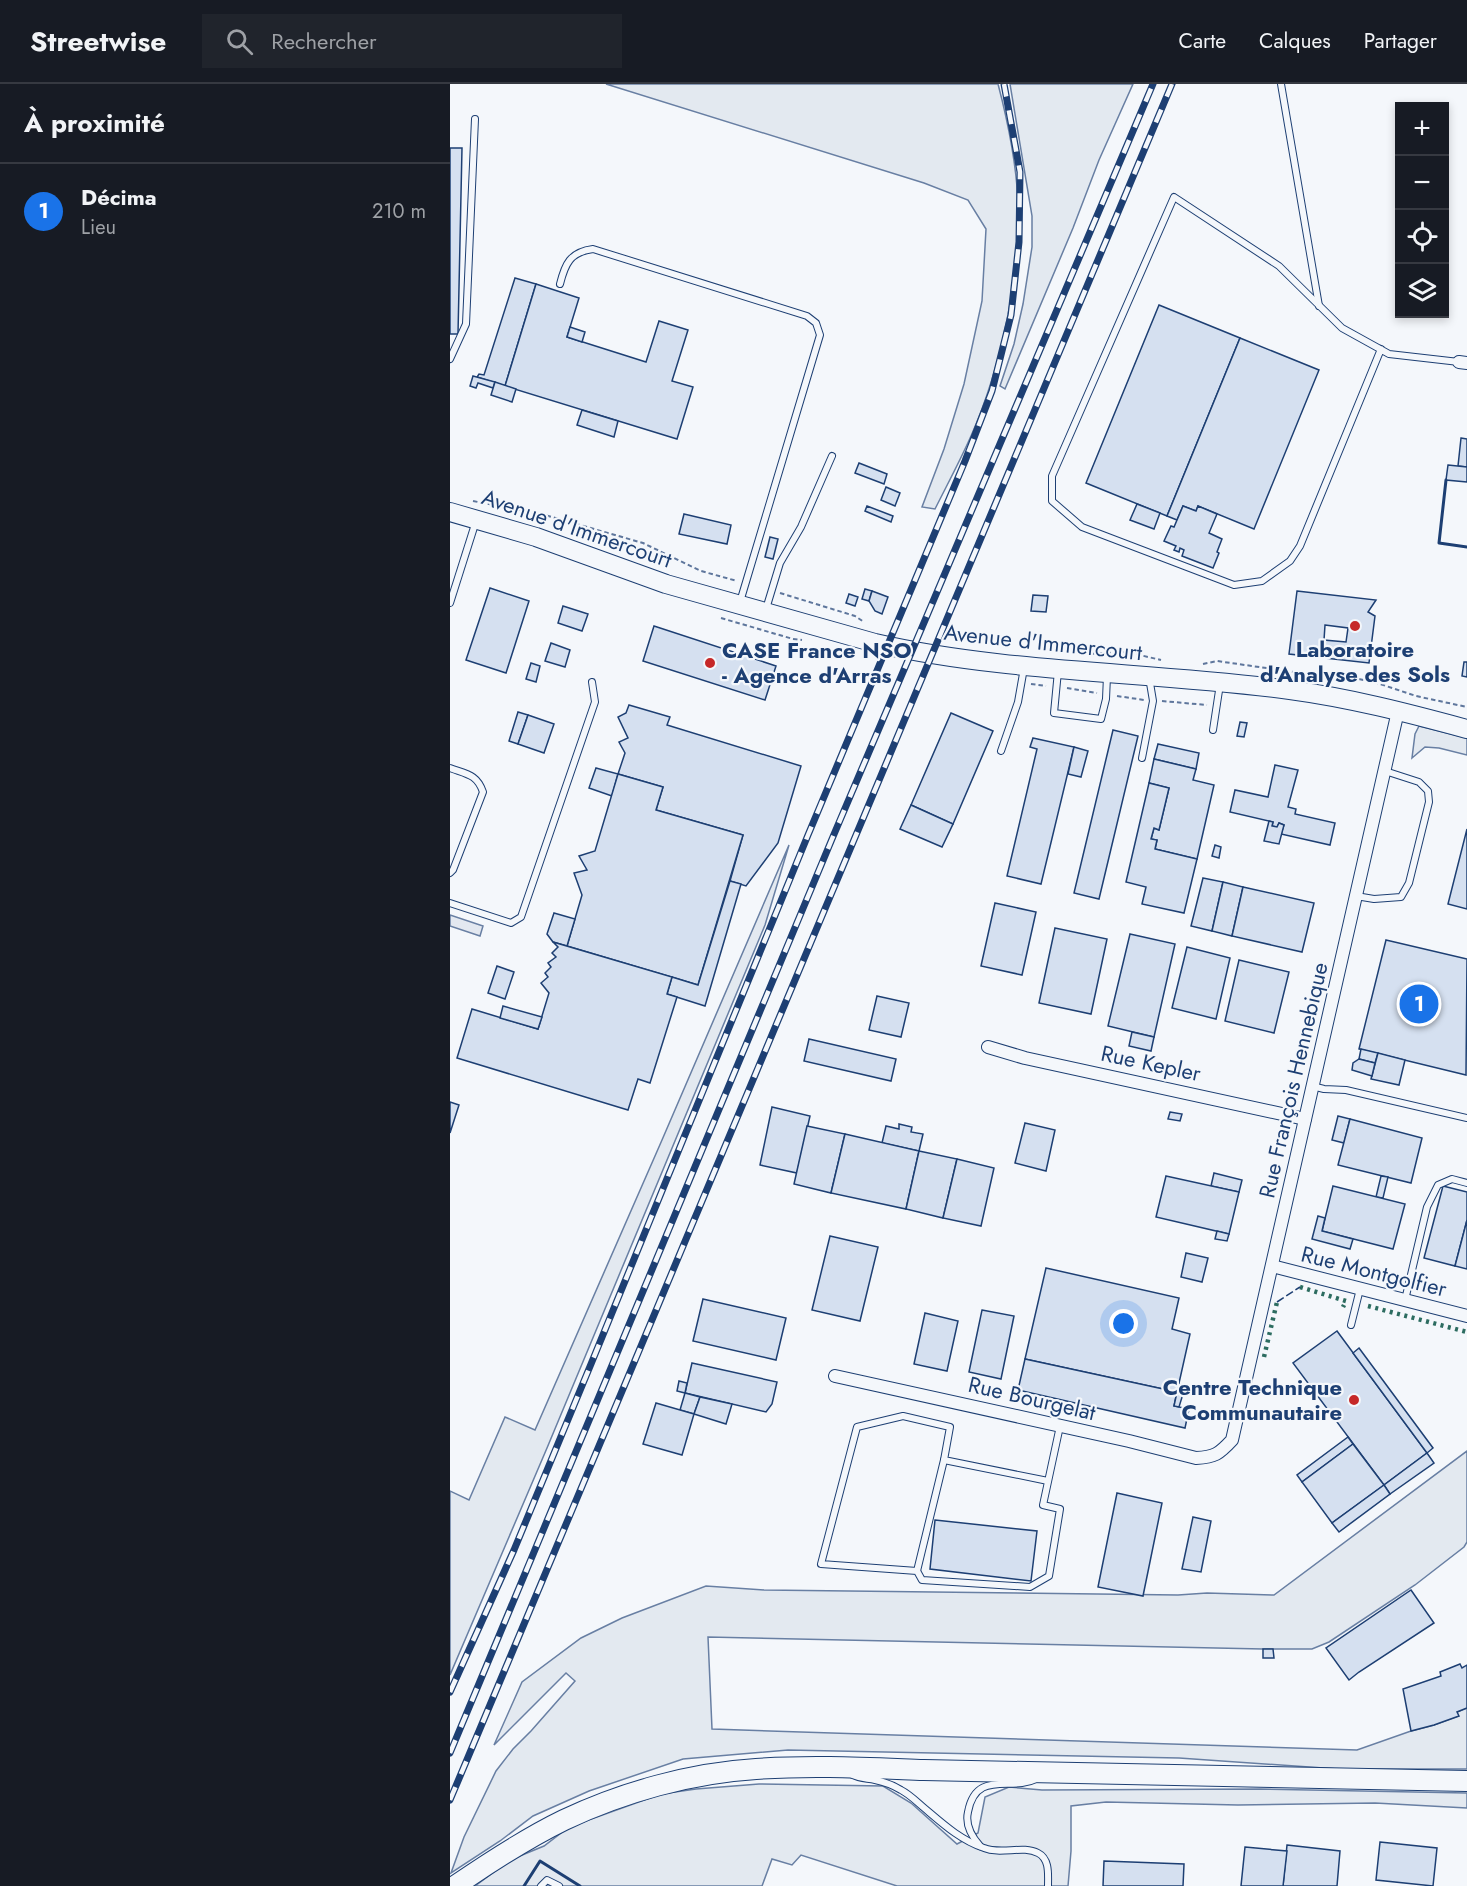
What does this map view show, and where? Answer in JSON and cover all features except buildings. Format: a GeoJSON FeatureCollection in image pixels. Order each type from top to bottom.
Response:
{"type":"FeatureCollection","features":[{"type":"Feature","properties":{"kind":"main road","name":"Avenue d'Immercourt"},"geometry":{"type":"LineString","coordinates":[[450,512],[548,541],[657,581],[904,650],[947,657],[1220,682],[1318,694],[1467,729]]}},
{"type":"Feature","properties":{"kind":"main road"},"geometry":{"type":"LineString","coordinates":[[455,1886],[489,1862],[564,1820],[597,1806],[675,1781],[755,1769],[838,1766],[1467,1781]]}},
{"type":"Feature","properties":{"kind":"street","name":"Rue François Hennebique"},"geometry":{"type":"LineString","coordinates":[[1219,1454],[1232,1440],[1398,711]]}},
{"type":"Feature","properties":{"kind":"street","name":"Rue Kepler"},"geometry":{"type":"LineString","coordinates":[[988,1047],[1025,1058],[1305,1119]]}},
{"type":"Feature","properties":{"kind":"street","name":"Rue Montgolfier"},"geometry":{"type":"LineString","coordinates":[[1272,1266],[1467,1316]]}},
{"type":"Feature","properties":{"kind":"street","name":"Rue Bourgelat"},"geometry":{"type":"LineString","coordinates":[[835,1376],[1060,1425],[1196,1458],[1207,1458],[1219,1454]]}},
{"type":"Feature","properties":{"kind":"lane"},"geometry":{"type":"LineString","coordinates":[[1281,84],[1319,306]]}},
{"type":"Feature","properties":{"kind":"lane"},"geometry":{"type":"LineString","coordinates":[[450,359],[466,324],[475,119]]}},
{"type":"Feature","properties":{"kind":"lane"},"geometry":{"type":"LineString","coordinates":[[1381,349],[1300,546],[1290,561],[1262,581],[1234,585],[1223,581],[1082,527],[1052,501],[1052,476],[1174,197],[1279,266],[1342,328],[1381,349],[1389,354],[1463,362]]}},
{"type":"Feature","properties":{"kind":"lane"},"geometry":{"type":"LineString","coordinates":[[560,284],[564,269],[570,259],[580,250],[593,249],[807,316],[816,324],[820,336],[739,605]]}},
{"type":"Feature","properties":{"kind":"lane"},"geometry":{"type":"LineString","coordinates":[[765,612],[780,563],[801,527],[832,456]]}},
{"type":"Feature","properties":{"kind":"lane"},"geometry":{"type":"LineString","coordinates":[[450,603],[476,519]]}},
{"type":"Feature","properties":{"kind":"lane"},"geometry":{"type":"LineString","coordinates":[[1001,751],[1018,702],[1025,665]]}},
{"type":"Feature","properties":{"kind":"lane"},"geometry":{"type":"LineString","coordinates":[[1058,668],[1054,713],[1101,719],[1106,699],[1107,672]]}},
{"type":"Feature","properties":{"kind":"lane"},"geometry":{"type":"LineString","coordinates":[[1142,758],[1153,701],[1149,676]]}},
{"type":"Feature","properties":{"kind":"lane"},"geometry":{"type":"LineString","coordinates":[[450,903],[511,923],[521,917],[595,702],[592,682]]}},
{"type":"Feature","properties":{"kind":"lane"},"geometry":{"type":"LineString","coordinates":[[1213,730],[1220,682]]}},
{"type":"Feature","properties":{"kind":"lane"},"geometry":{"type":"LineString","coordinates":[[450,768],[472,776],[480,782],[483,792],[450,873]]}},
{"type":"Feature","properties":{"kind":"lane"},"geometry":{"type":"LineString","coordinates":[[1356,896],[1374,899],[1401,897],[1409,883],[1429,802],[1428,791],[1419,782],[1384,771]]}},
{"type":"Feature","properties":{"kind":"lane"},"geometry":{"type":"LineString","coordinates":[[1312,1086],[1346,1090],[1467,1118]]}},
{"type":"Feature","properties":{"kind":"lane"},"geometry":{"type":"LineString","coordinates":[[1405,1300],[1427,1207],[1438,1185],[1452,1179],[1467,1183]]}},
{"type":"Feature","properties":{"kind":"lane"},"geometry":{"type":"LineString","coordinates":[[1351,1325],[1360,1289]]}},
{"type":"Feature","properties":{"kind":"lane"},"geometry":{"type":"LineString","coordinates":[[917,1571],[822,1564],[856,1427],[903,1416],[950,1427],[917,1571],[922,1580],[1030,1587],[1049,1576],[1060,1509],[1043,1505],[1060,1425]]}},
{"type":"Feature","properties":{"kind":"lane"},"geometry":{"type":"LineString","coordinates":[[944,1460],[1048,1481]]}},
{"type":"Feature","properties":{"kind":"lane"},"geometry":{"type":"LineString","coordinates":[[838,1766],[856,1778],[888,1783],[904,1791],[968,1842],[993,1852],[1028,1850],[1037,1852],[1044,1857],[1047,1863],[1048,1886]]}},
{"type":"Feature","properties":{"kind":"lane"},"geometry":{"type":"LineString","coordinates":[[983,1848],[973,1838],[966,1820],[970,1803],[977,1792],[1002,1783],[1029,1783],[1047,1772]]}},
{"type":"Feature","properties":{"kind":"lane"},"geometry":{"type":"LineString","coordinates":[[541,1886],[547,1880],[558,1886]]}},
{"type":"Feature","properties":{"kind":"path"},"geometry":{"type":"LineString","coordinates":[[470,500],[545,515],[643,543],[701,571],[746,584]]}},
{"type":"Feature","properties":{"kind":"path"},"geometry":{"type":"LineString","coordinates":[[771,591],[855,616],[870,627]]}},
{"type":"Feature","properties":{"kind":"path"},"geometry":{"type":"LineString","coordinates":[[1081,654],[1126,652],[1168,661]]}},
{"type":"Feature","properties":{"kind":"path"},"geometry":{"type":"LineString","coordinates":[[1198,665],[1217,661],[1322,676],[1348,677],[1467,707]]}},
{"type":"Feature","properties":{"kind":"shaded area"},"geometry":{"type":"Polygon","coordinates":[[[606,84],[998,84],[1011,142],[1017,186],[1018,229],[1012,290],[1000,351],[982,409],[935,509],[922,507],[944,449],[964,384],[982,301],[986,229],[968,200],[924,183],[606,84]]]}},
{"type":"Feature","properties":{"kind":"shaded area"},"geometry":{"type":"Polygon","coordinates":[[[1010,84],[1133,84],[1099,160],[1005,389],[1000,386],[1014,344],[1032,247],[1032,216],[1010,84]]]}},
{"type":"Feature","properties":{"kind":"shaded area"},"geometry":{"type":"Polygon","coordinates":[[[1419,726],[1467,738],[1467,755],[1425,747],[1412,758],[1415,734],[1419,726]]]}},
{"type":"Feature","properties":{"kind":"shaded area"},"geometry":{"type":"Polygon","coordinates":[[[789,845],[765,925],[450,1675],[450,1491],[469,1500],[505,1417],[535,1430],[789,845]]]}},
{"type":"Feature","properties":{"kind":"shaded area"},"geometry":{"type":"Polygon","coordinates":[[[450,915],[483,926],[480,936],[450,926],[450,915]]]}},
{"type":"Feature","properties":{"kind":"shaded area"},"geometry":{"type":"Polygon","coordinates":[[[1467,1451],[1467,1542],[1464,1547],[1415,1585],[1329,1642],[1312,1649],[708,1637],[712,1729],[1357,1750],[1458,1716],[1457,1712],[1467,1708],[1467,1769],[1338,1769],[1179,1758],[788,1750],[683,1759],[589,1791],[533,1816],[451,1873],[464,1837],[496,1771],[575,1681],[566,1673],[494,1745],[522,1682],[581,1638],[622,1618],[706,1586],[764,1590],[1274,1595],[1467,1451]]]}},
{"type":"Feature","properties":{"kind":"shaded area"},"geometry":{"type":"Polygon","coordinates":[[[759,1784],[883,1786],[911,1803],[957,1844],[978,1833],[985,1797],[1009,1787],[1042,1790],[1260,1789],[1467,1793],[1467,1808],[1375,1803],[1238,1805],[1106,1802],[1071,1806],[1068,1886],[897,1886],[801,1855],[792,1865],[772,1859],[762,1886],[475,1886],[510,1860],[544,1846],[569,1827],[661,1794],[759,1784]]]}},
{"type":"Feature","properties":{"kind":"railway"},"geometry":{"type":"LineString","coordinates":[[450,1692],[514,1550],[992,391],[1011,315],[1019,242],[1020,172],[1004,84]]}},
{"type":"Feature","properties":{"kind":"railway"},"geometry":{"type":"LineString","coordinates":[[450,1753],[832,839],[1153,84]]}},
{"type":"Feature","properties":{"kind":"railway"},"geometry":{"type":"LineString","coordinates":[[450,1800],[1172,84]]}},
{"type":"Feature","properties":{"kind":"hedge"},"geometry":{"type":"LineString","coordinates":[[1300,1287],[1346,1301],[1343,1307]]}},
{"type":"Feature","properties":{"kind":"hedge"},"geometry":{"type":"LineString","coordinates":[[1264,1357],[1277,1302]]}},
{"type":"Feature","properties":{"kind":"hedge"},"geometry":{"type":"LineString","coordinates":[[1368,1306],[1467,1332]]}},
{"type":"Feature","properties":{"kind":"fence"},"geometry":{"type":"LineString","coordinates":[[1277,1302],[1300,1287]]}},
{"type":"Feature","properties":{"kind":"wall"},"geometry":{"type":"LineString","coordinates":[[1446,480],[1439,543],[1467,547]]}},
{"type":"Feature","properties":{"kind":"wall"},"geometry":{"type":"LineString","coordinates":[[524,1886],[540,1861],[580,1886]]}},
{"type":"Feature","properties":{"kind":"place","name":"Laboratoire d'Analyse des Sols"},"geometry":{"type":"Point","coordinates":[1355,626]}},
{"type":"Feature","properties":{"kind":"place","name":"CASE France NSO - Agence d'Arras"},"geometry":{"type":"Point","coordinates":[710,663]}},
{"type":"Feature","properties":{"kind":"place","name":"Décima"},"geometry":{"type":"Point","coordinates":[1419,1004]}},
{"type":"Feature","properties":{"kind":"place","name":"Centre Technique Communautaire"},"geometry":{"type":"Point","coordinates":[1354,1400]}}]}
